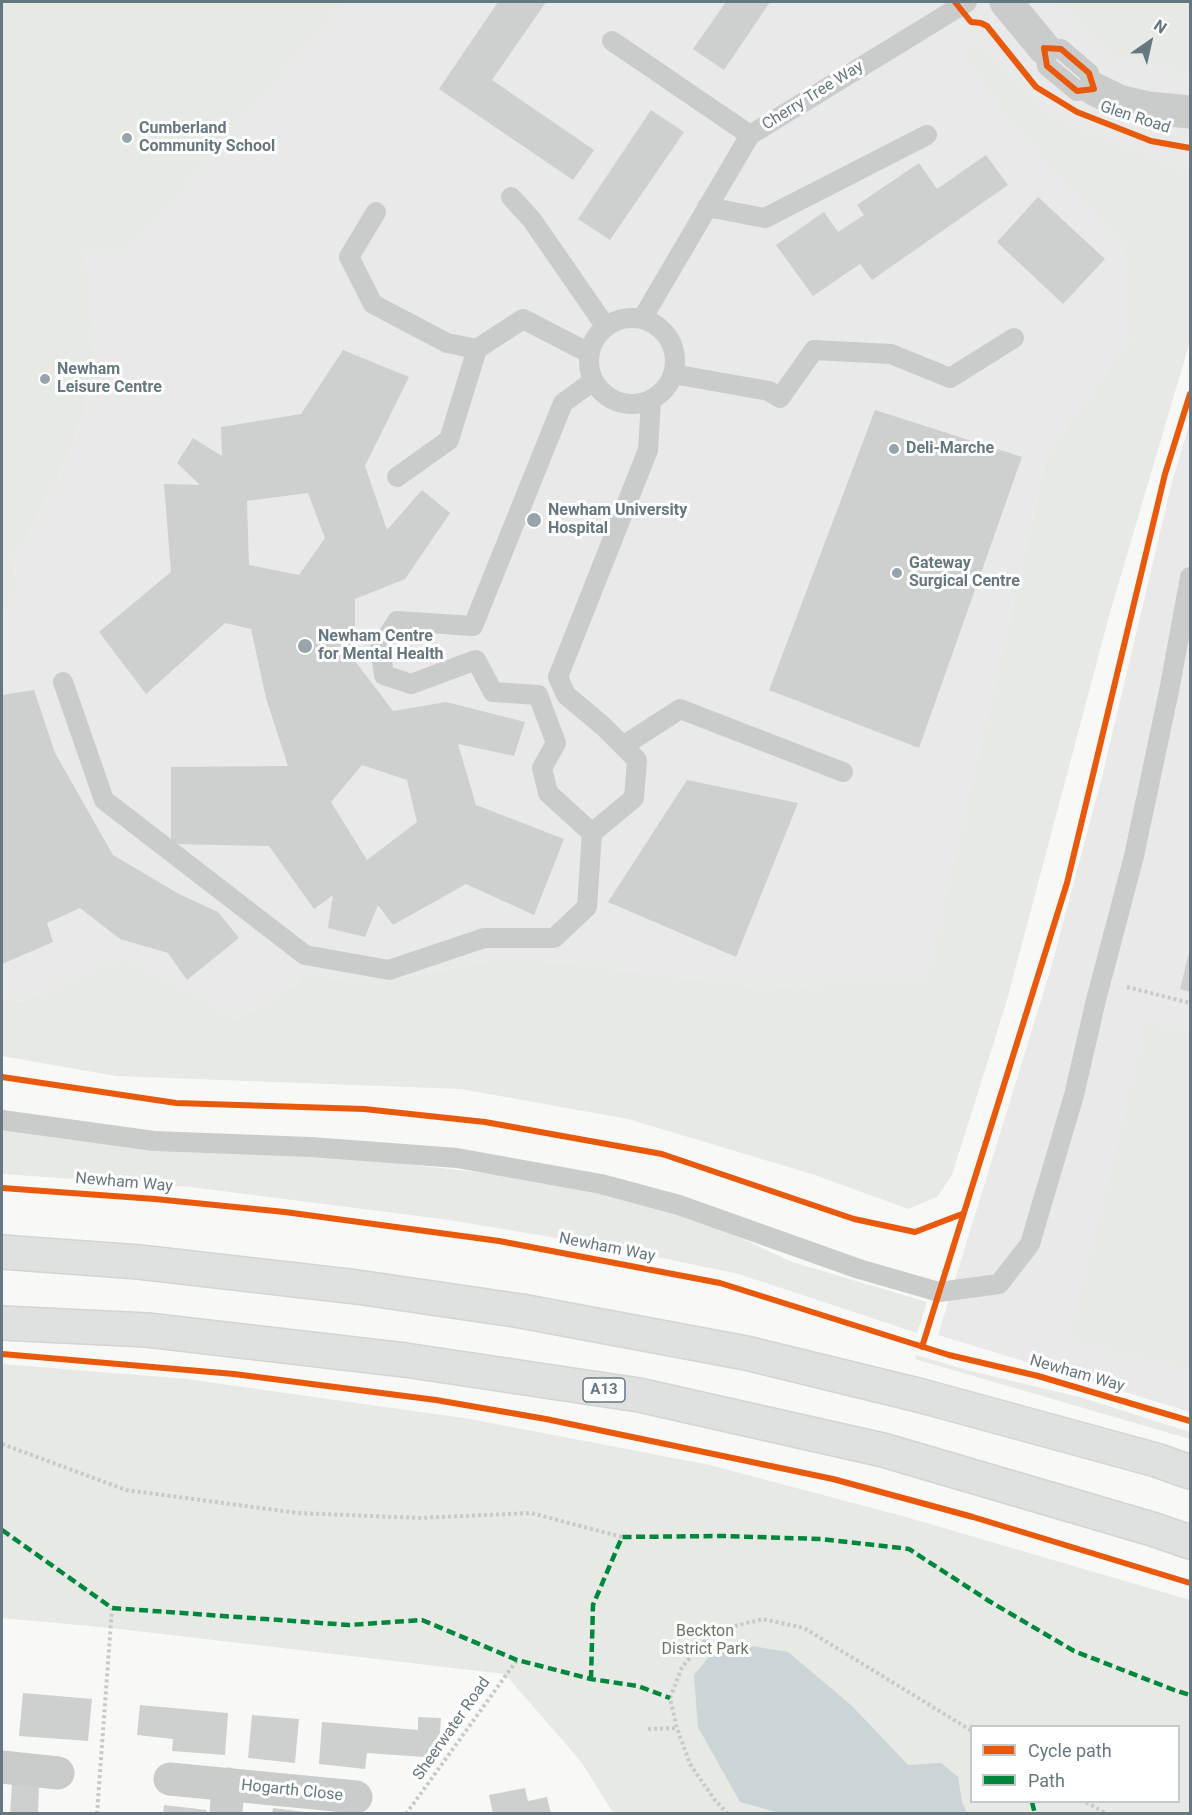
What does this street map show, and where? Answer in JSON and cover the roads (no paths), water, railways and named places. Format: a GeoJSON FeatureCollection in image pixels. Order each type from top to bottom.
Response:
{"type":"FeatureCollection","features":[{"type":"Feature","properties":{"kind":"highway"},"geometry":{"type":"LineString","coordinates":[[2,1252],[139,1262],[357,1287],[521,1311],[746,1353],[922,1396],[1156,1460],[1191,1472]]}},
{"type":"Feature","properties":{"kind":"highway","name":"A13"},"geometry":{"type":"LineString","coordinates":[[2,1323],[147,1330],[370,1356],[639,1395],[883,1450],[1191,1542]]}},
{"type":"Feature","properties":{"kind":"street","name":"Glen Road"},"geometry":{"type":"LineString","coordinates":[[1005,2],[1044,48]]}},
{"type":"Feature","properties":{"kind":"street","name":"Glen Road"},"geometry":{"type":"LineString","coordinates":[[1094,89],[1119,100],[1148,108],[1191,112]]}},
{"type":"Feature","properties":{"kind":"street"},"geometry":{"type":"LineString","coordinates":[[2,1767],[58,1773]]}},
{"type":"Feature","properties":{"kind":"street","name":"Hogarth Close"},"geometry":{"type":"LineString","coordinates":[[170,1779],[227,1799],[356,1797]]}},
{"type":"Feature","properties":{"kind":"lane","name":"Cherry Tree Way"},"geometry":{"type":"LineString","coordinates":[[642,319],[750,135],[967,2]]}},
{"type":"Feature","properties":{"kind":"lane"},"geometry":{"type":"LineString","coordinates":[[612,41],[750,135]]}},
{"type":"Feature","properties":{"kind":"lane","name":"Glen Road"},"geometry":{"type":"LineString","coordinates":[[1044,48],[1061,50],[1089,73],[1094,89]]}},
{"type":"Feature","properties":{"kind":"lane"},"geometry":{"type":"LineString","coordinates":[[707,207],[765,218],[927,135]]}},
{"type":"Feature","properties":{"kind":"lane"},"geometry":{"type":"LineString","coordinates":[[511,197],[532,220],[606,327]]}},
{"type":"Feature","properties":{"kind":"lane"},"geometry":{"type":"LineString","coordinates":[[376,212],[349,257],[373,304],[447,343],[477,349]]}},
{"type":"Feature","properties":{"kind":"lane"},"geometry":{"type":"LineString","coordinates":[[627,318],[642,319],[654,324],[665,334],[672,346],[675,362],[673,374],[668,385],[651,400],[630,404],[615,401],[602,393],[593,381],[588,363],[589,352],[599,332],[606,327],[612,322],[627,318]]}},
{"type":"Feature","properties":{"kind":"lane"},"geometry":{"type":"LineString","coordinates":[[397,477],[449,440],[477,349],[523,319],[589,352]]}},
{"type":"Feature","properties":{"kind":"lane"},"geometry":{"type":"LineString","coordinates":[[673,374],[769,391],[780,398],[814,350],[891,354],[950,378],[1014,338]]}},
{"type":"Feature","properties":{"kind":"lane"},"geometry":{"type":"LineString","coordinates":[[593,381],[563,404],[473,626],[476,660],[494,692],[538,695],[558,677],[648,450],[651,400]]}},
{"type":"Feature","properties":{"kind":"lane"},"geometry":{"type":"LineString","coordinates":[[2,1120],[154,1141],[311,1148],[457,1158],[602,1184],[680,1205],[848,1265],[939,1292],[999,1284],[1030,1244],[1074,1095],[1144,812],[1191,577]]}},
{"type":"Feature","properties":{"kind":"lane"},"geometry":{"type":"LineString","coordinates":[[473,626],[397,621],[380,648],[384,675],[411,684],[476,660]]}},
{"type":"Feature","properties":{"kind":"lane"},"geometry":{"type":"LineString","coordinates":[[63,682],[104,800],[304,955],[389,970],[484,938],[554,938],[587,907],[592,833],[634,798],[637,760],[566,695],[558,677]]}},
{"type":"Feature","properties":{"kind":"lane"},"geometry":{"type":"LineString","coordinates":[[538,695],[556,743],[542,768],[548,793],[592,833]]}},
{"type":"Feature","properties":{"kind":"lane"},"geometry":{"type":"LineString","coordinates":[[623,746],[680,709],[843,772]]}},
{"type":"Feature","properties":{"kind":"place","name":"Cumberland Community School"},"geometry":{"type":"Point","coordinates":[127,138]}},
{"type":"Feature","properties":{"kind":"place","name":"Newham Leisure Centre"},"geometry":{"type":"Point","coordinates":[45,379]}},
{"type":"Feature","properties":{"kind":"place","name":"Deli-Marche"},"geometry":{"type":"Point","coordinates":[894,449]}},
{"type":"Feature","properties":{"kind":"place","name":"Newham University Hospital"},"geometry":{"type":"Point","coordinates":[534,520]}},
{"type":"Feature","properties":{"kind":"place","name":"Gateway Surgical Centre"},"geometry":{"type":"Point","coordinates":[897,573]}},
{"type":"Feature","properties":{"kind":"place","name":"Newham Centre for Mental Health"},"geometry":{"type":"Point","coordinates":[305,646]}},
{"type":"Feature","properties":{"kind":"park label","name":"Beckton District Park"},"geometry":{"type":"Point","coordinates":[705,1641]}}]}
